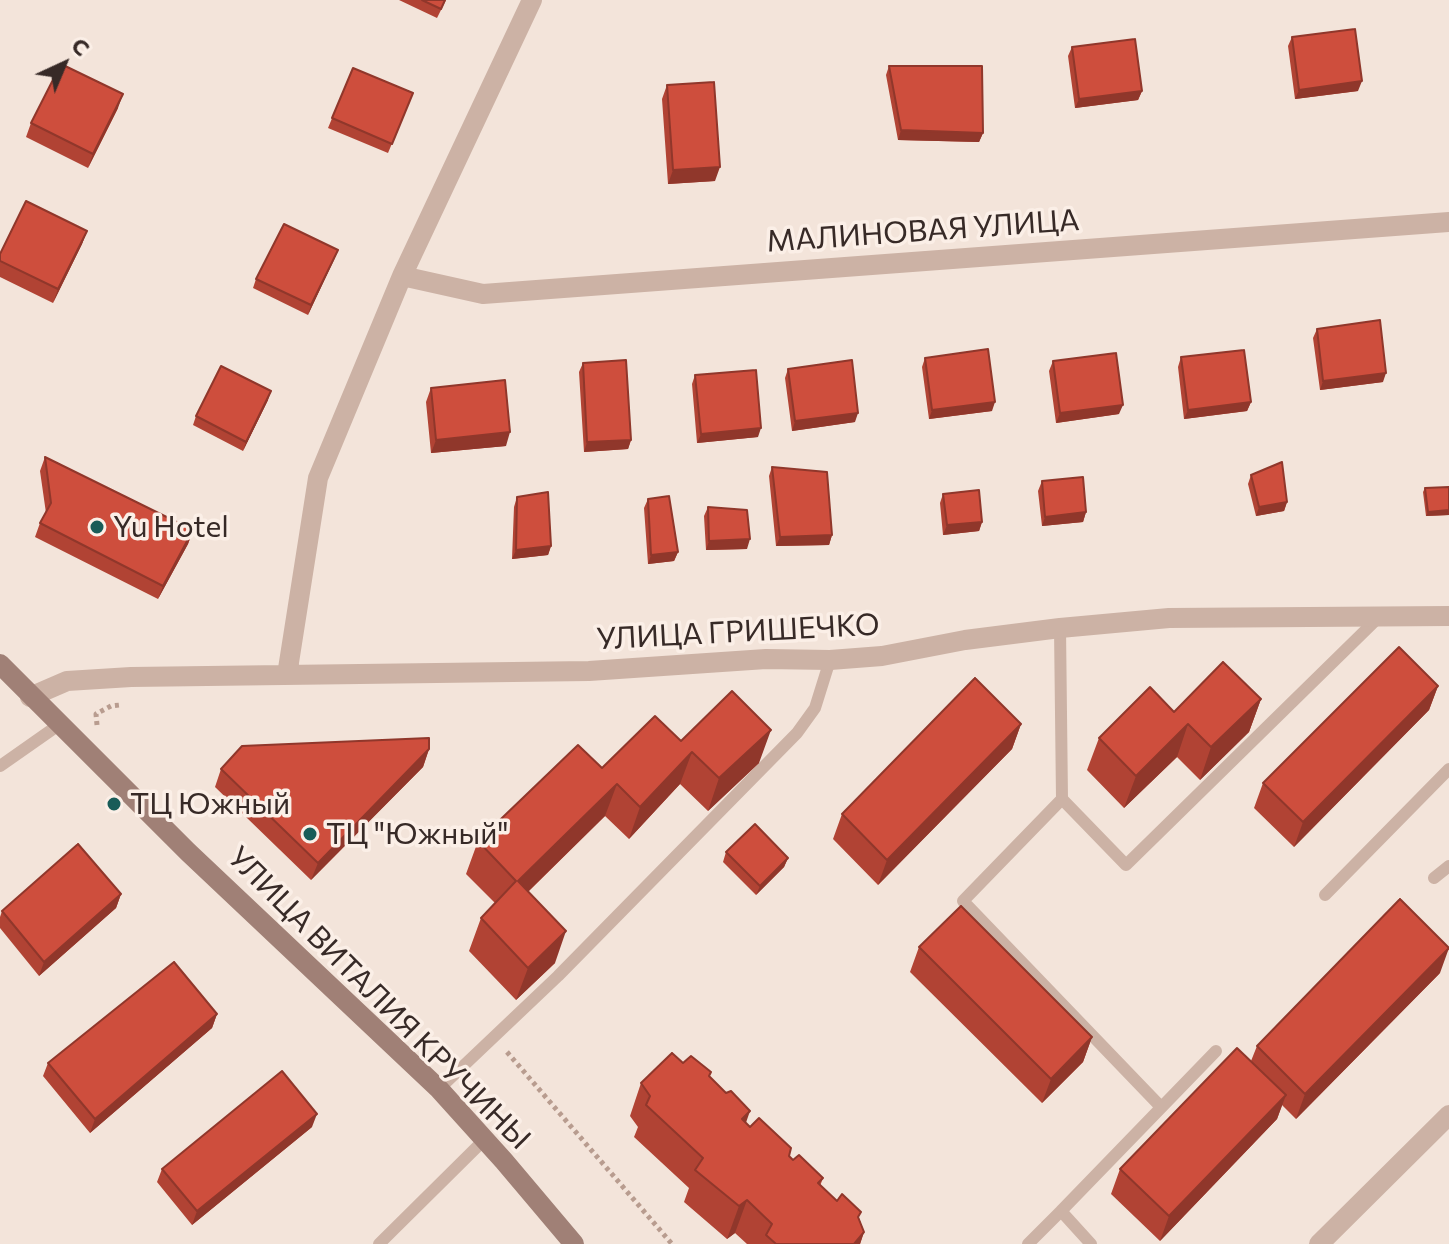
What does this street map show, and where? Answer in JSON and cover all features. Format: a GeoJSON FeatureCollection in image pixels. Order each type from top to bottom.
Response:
{"type":"FeatureCollection","features":[{"type":"Feature","properties":{"kind":"street"},"geometry":{"type":"LineString","coordinates":[[287,675],[318,478],[402,276],[532,0]]}},
{"type":"Feature","properties":{"kind":"street","name":"МАЛИНОВАЯ УЛИЦА"},"geometry":{"type":"LineString","coordinates":[[402,276],[483,294],[1449,222]]}},
{"type":"Feature","properties":{"kind":"street","name":"УЛИЦА ГРИШЕЧКО"},"geometry":{"type":"LineString","coordinates":[[30,697],[67,681],[589,671],[766,659],[830,660],[882,656],[965,640],[1060,628],[1169,618],[1449,616]]}},
{"type":"Feature","properties":{"kind":"street","name":"УЛИЦА ВИТАЛИЯ КРУЧИНЫ"},"geometry":{"type":"LineString","coordinates":[[0,664],[188,852],[439,1089],[574,1244]]}},
{"type":"Feature","properties":{"kind":"street"},"geometry":{"type":"LineString","coordinates":[[1319,1244],[1449,1115]]}},
{"type":"Feature","properties":{"kind":"lane"},"geometry":{"type":"LineString","coordinates":[[1060,628],[1062,799],[1126,865],[1378,618]]}},
{"type":"Feature","properties":{"kind":"lane"},"geometry":{"type":"LineString","coordinates":[[439,1089],[558,976],[797,733],[815,708],[830,660]]}},
{"type":"Feature","properties":{"kind":"lane"},"geometry":{"type":"LineString","coordinates":[[0,766],[60,724]]}},
{"type":"Feature","properties":{"kind":"lane"},"geometry":{"type":"LineString","coordinates":[[1325,895],[1449,769]]}},
{"type":"Feature","properties":{"kind":"lane"},"geometry":{"type":"LineString","coordinates":[[1062,799],[963,901],[1161,1107]]}},
{"type":"Feature","properties":{"kind":"lane"},"geometry":{"type":"LineString","coordinates":[[1434,878],[1449,866]]}},
{"type":"Feature","properties":{"kind":"lane"},"geometry":{"type":"LineString","coordinates":[[1028,1244],[1216,1051]]}},
{"type":"Feature","properties":{"kind":"lane"},"geometry":{"type":"LineString","coordinates":[[379,1244],[484,1140]]}},
{"type":"Feature","properties":{"kind":"lane"},"geometry":{"type":"LineString","coordinates":[[1061,1211],[1091,1244]]}},
{"type":"Feature","properties":{"kind":"path"},"geometry":{"type":"LineString","coordinates":[[97,731],[96,714],[111,706],[133,703]]}},
{"type":"Feature","properties":{"kind":"path"},"geometry":{"type":"LineString","coordinates":[[493,1036],[672,1244]]}},
{"type":"Feature","properties":{"kind":"building"},"geometry":{"type":"Polygon","coordinates":[[[422,0],[445,0],[441,9],[422,0]]]}},
{"type":"Feature","properties":{"kind":"building"},"geometry":{"type":"Polygon","coordinates":[[[1355,29],[1362,81],[1299,90],[1292,37],[1355,29]]]}},
{"type":"Feature","properties":{"kind":"building"},"geometry":{"type":"Polygon","coordinates":[[[1135,39],[1142,91],[1079,99],[1072,47],[1135,39]]]}},
{"type":"Feature","properties":{"kind":"building"},"geometry":{"type":"Polygon","coordinates":[[[61,64],[123,94],[93,154],[31,123],[61,64]]]}},
{"type":"Feature","properties":{"kind":"building"},"geometry":{"type":"Polygon","coordinates":[[[889,66],[982,66],[983,133],[901,130],[889,66]]]}},
{"type":"Feature","properties":{"kind":"building"},"geometry":{"type":"Polygon","coordinates":[[[353,68],[413,93],[392,144],[332,118],[353,68]]]}},
{"type":"Feature","properties":{"kind":"building"},"geometry":{"type":"Polygon","coordinates":[[[714,82],[720,167],[673,170],[667,85],[714,82]]]}},
{"type":"Feature","properties":{"kind":"building"},"geometry":{"type":"Polygon","coordinates":[[[26,201],[87,231],[58,289],[0,261],[0,254],[26,201]]]}},
{"type":"Feature","properties":{"kind":"building"},"geometry":{"type":"Polygon","coordinates":[[[284,224],[338,250],[311,305],[256,279],[284,224]]]}},
{"type":"Feature","properties":{"kind":"building"},"geometry":{"type":"Polygon","coordinates":[[[1380,320],[1386,373],[1323,381],[1317,329],[1380,320]]]}},
{"type":"Feature","properties":{"kind":"building"},"geometry":{"type":"Polygon","coordinates":[[[988,349],[995,402],[932,410],[925,358],[988,349]]]}},
{"type":"Feature","properties":{"kind":"building"},"geometry":{"type":"Polygon","coordinates":[[[1244,350],[1251,402],[1188,410],[1181,357],[1244,350]]]}},
{"type":"Feature","properties":{"kind":"building"},"geometry":{"type":"Polygon","coordinates":[[[1116,353],[1123,405],[1060,413],[1053,361],[1116,353]]]}},
{"type":"Feature","properties":{"kind":"building"},"geometry":{"type":"Polygon","coordinates":[[[626,360],[631,440],[587,442],[583,363],[626,360]]]}},
{"type":"Feature","properties":{"kind":"building"},"geometry":{"type":"Polygon","coordinates":[[[852,360],[858,413],[795,421],[788,369],[852,360]]]}},
{"type":"Feature","properties":{"kind":"building"},"geometry":{"type":"Polygon","coordinates":[[[221,366],[271,391],[246,442],[196,416],[221,366]]]}},
{"type":"Feature","properties":{"kind":"building"},"geometry":{"type":"Polygon","coordinates":[[[756,370],[761,428],[701,434],[695,375],[756,370]]]}},
{"type":"Feature","properties":{"kind":"building"},"geometry":{"type":"Polygon","coordinates":[[[505,380],[510,432],[436,440],[431,388],[505,380]]]}},
{"type":"Feature","properties":{"kind":"building","name":"Yu Hotel"},"geometry":{"type":"Polygon","coordinates":[[[45,457],[193,530],[163,586],[40,523],[51,503],[45,457]]]}},
{"type":"Feature","properties":{"kind":"building"},"geometry":{"type":"Polygon","coordinates":[[[1282,462],[1287,502],[1259,507],[1251,475],[1282,462]]]}},
{"type":"Feature","properties":{"kind":"building"},"geometry":{"type":"Polygon","coordinates":[[[772,467],[827,472],[832,535],[780,537],[772,467]]]}},
{"type":"Feature","properties":{"kind":"building"},"geometry":{"type":"Polygon","coordinates":[[[1083,477],[1086,512],[1045,517],[1042,481],[1083,477]]]}},
{"type":"Feature","properties":{"kind":"building"},"geometry":{"type":"Polygon","coordinates":[[[1449,487],[1449,510],[1428,512],[1425,488],[1449,487]]]}},
{"type":"Feature","properties":{"kind":"building"},"geometry":{"type":"Polygon","coordinates":[[[979,490],[982,522],[947,525],[943,494],[979,490]]]}},
{"type":"Feature","properties":{"kind":"building"},"geometry":{"type":"Polygon","coordinates":[[[548,492],[551,546],[516,550],[517,497],[548,492]]]}},
{"type":"Feature","properties":{"kind":"building"},"geometry":{"type":"Polygon","coordinates":[[[669,496],[678,552],[651,555],[648,499],[669,496]]]}},
{"type":"Feature","properties":{"kind":"building"},"geometry":{"type":"Polygon","coordinates":[[[708,507],[747,510],[750,539],[709,541],[708,507]]]}},
{"type":"Feature","properties":{"kind":"building"},"geometry":{"type":"Polygon","coordinates":[[[1399,647],[1438,686],[1303,822],[1263,783],[1399,647]]]}},
{"type":"Feature","properties":{"kind":"building"},"geometry":{"type":"Polygon","coordinates":[[[1223,662],[1261,699],[1211,747],[1188,724],[1136,776],[1099,738],[1150,687],[1174,712],[1223,662]]]}},
{"type":"Feature","properties":{"kind":"building"},"geometry":{"type":"Polygon","coordinates":[[[975,678],[1021,724],[887,860],[842,814],[975,678]]]}},
{"type":"Feature","properties":{"kind":"building"},"geometry":{"type":"Polygon","coordinates":[[[732,691],[771,730],[719,778],[692,752],[640,807],[617,784],[518,881],[566,931],[528,968],[481,918],[516,881],[478,841],[578,745],[602,768],[655,716],[681,741],[732,691]]]}},
{"type":"Feature","properties":{"kind":"building","name":"ТЦ \"Южный\""},"geometry":{"type":"Polygon","coordinates":[[[429,738],[429,749],[318,863],[221,769],[242,746],[429,738]]]}},
{"type":"Feature","properties":{"kind":"building"},"geometry":{"type":"Polygon","coordinates":[[[755,824],[788,858],[760,886],[726,852],[755,824]]]}},
{"type":"Feature","properties":{"kind":"building"},"geometry":{"type":"Polygon","coordinates":[[[78,844],[121,894],[44,962],[2,911],[78,844]]]}},
{"type":"Feature","properties":{"kind":"building"},"geometry":{"type":"Polygon","coordinates":[[[1400,899],[1449,948],[1305,1094],[1257,1046],[1400,899]]]}},
{"type":"Feature","properties":{"kind":"building"},"geometry":{"type":"Polygon","coordinates":[[[961,906],[1092,1037],[1051,1079],[919,947],[961,906]]]}},
{"type":"Feature","properties":{"kind":"building"},"geometry":{"type":"Polygon","coordinates":[[[174,962],[217,1014],[95,1119],[48,1063],[174,962]]]}},
{"type":"Feature","properties":{"kind":"building"},"geometry":{"type":"Polygon","coordinates":[[[1237,1048],[1286,1095],[1169,1216],[1120,1169],[1237,1048]]]}},
{"type":"Feature","properties":{"kind":"building"},"geometry":{"type":"Polygon","coordinates":[[[672,1053],[683,1063],[691,1056],[711,1072],[709,1076],[726,1093],[731,1091],[750,1111],[742,1119],[750,1127],[759,1118],[791,1148],[789,1156],[793,1160],[799,1155],[823,1178],[818,1183],[837,1201],[842,1194],[861,1212],[858,1217],[864,1232],[854,1244],[776,1244],[766,1235],[772,1224],[747,1200],[739,1206],[695,1170],[703,1158],[646,1105],[650,1096],[641,1083],[672,1053]]]}},
{"type":"Feature","properties":{"kind":"building"},"geometry":{"type":"Polygon","coordinates":[[[282,1071],[317,1114],[197,1211],[162,1169],[282,1071]]]}},
{"type":"Feature","properties":{"kind":"place","name":"Yu Hotel"},"geometry":{"type":"Point","coordinates":[97,527]}},
{"type":"Feature","properties":{"kind":"place","name":"ТЦ Южный"},"geometry":{"type":"Point","coordinates":[114,804]}},
{"type":"Feature","properties":{"kind":"place","name":"ТЦ \"Южный\""},"geometry":{"type":"Point","coordinates":[310,834]}}]}
